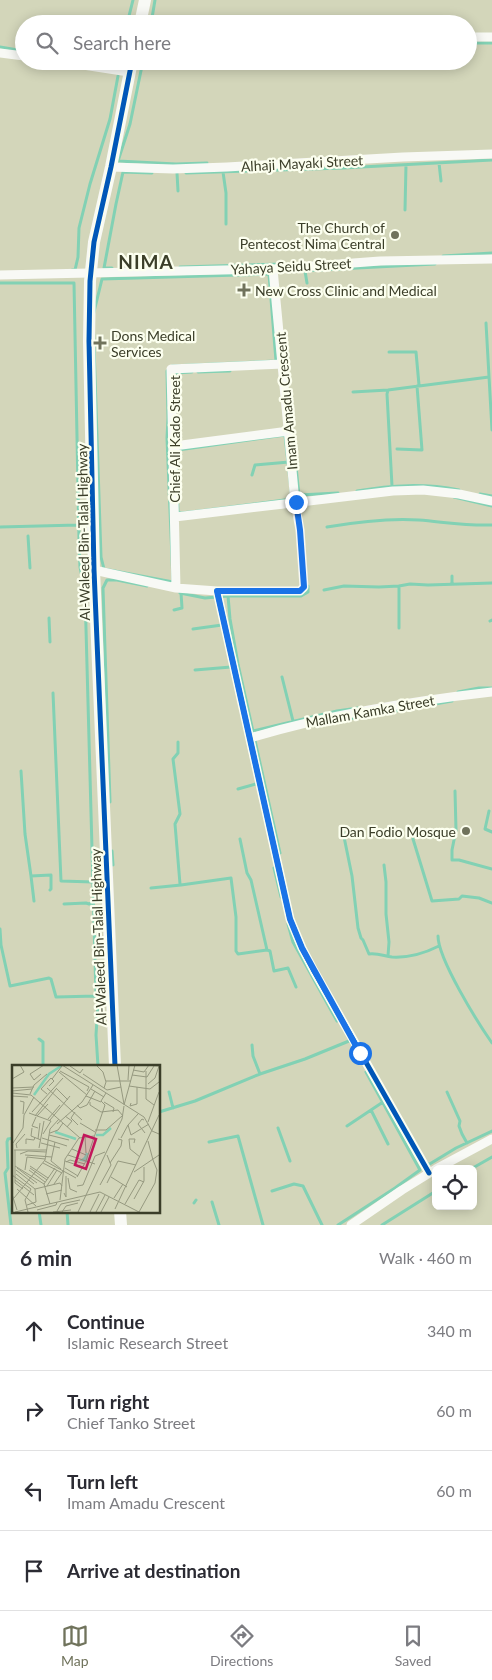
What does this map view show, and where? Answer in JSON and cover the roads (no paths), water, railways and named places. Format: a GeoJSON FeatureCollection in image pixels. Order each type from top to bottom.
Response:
{"type":"FeatureCollection","features":[{"type":"Feature","properties":{"kind":"street"},"geometry":{"type":"LineString","coordinates":[[142,15],[145,0]]}},
{"type":"Feature","properties":{"kind":"street"},"geometry":{"type":"LineString","coordinates":[[477,37],[492,37]]}},
{"type":"Feature","properties":{"kind":"street"},"geometry":{"type":"LineString","coordinates":[[0,53],[15,55]]}},
{"type":"Feature","properties":{"kind":"street","name":"Al-Waleed Bin-Talal Highway"},"geometry":{"type":"LineString","coordinates":[[115,1065],[94,570],[89,341],[94,242],[111,167],[129,70]]}},
{"type":"Feature","properties":{"kind":"street","name":"Alhaji Mayaki Street"},"geometry":{"type":"LineString","coordinates":[[111,167],[209,168],[492,154]]}},
{"type":"Feature","properties":{"kind":"street","name":"Yahaya Seidu Street"},"geometry":{"type":"LineString","coordinates":[[0,275],[273,269],[380,261],[492,258]]}},
{"type":"Feature","properties":{"kind":"street","name":"Imam Amadu Crescent"},"geometry":{"type":"LineString","coordinates":[[217,591],[300,591],[304,587],[300,530],[273,269]]}},
{"type":"Feature","properties":{"kind":"street","name":"Chief Ali Kado Street"},"geometry":{"type":"LineString","coordinates":[[176,588],[171,369],[283,364]]}},
{"type":"Feature","properties":{"kind":"street"},"geometry":{"type":"LineString","coordinates":[[174,446],[289,430]]}},
{"type":"Feature","properties":{"kind":"street"},"geometry":{"type":"LineString","coordinates":[[175,517],[393,491],[423,490],[459,494],[492,501]]}},
{"type":"Feature","properties":{"kind":"street"},"geometry":{"type":"LineString","coordinates":[[94,570],[176,588],[217,591],[290,919],[302,948],[432,1167]]}},
{"type":"Feature","properties":{"kind":"street","name":"Mallam Kamka Street"},"geometry":{"type":"LineString","coordinates":[[250,738],[296,724],[432,700],[492,692]]}},
{"type":"Feature","properties":{"kind":"street"},"geometry":{"type":"LineString","coordinates":[[443,1165],[492,1138]]}},
{"type":"Feature","properties":{"kind":"street"},"geometry":{"type":"LineString","coordinates":[[351,1225],[432,1171]]}},
{"type":"Feature","properties":{"kind":"street"},"geometry":{"type":"LineString","coordinates":[[120,1212],[121,1225]]}},
{"type":"Feature","properties":{"kind":"waterway"},"geometry":{"type":"LineString","coordinates":[[129,15],[133,0]]}},
{"type":"Feature","properties":{"kind":"waterway"},"geometry":{"type":"LineString","coordinates":[[152,15],[155,0]]}},
{"type":"Feature","properties":{"kind":"waterway"},"geometry":{"type":"LineString","coordinates":[[477,43],[492,43]]}},
{"type":"Feature","properties":{"kind":"waterway"},"geometry":{"type":"LineString","coordinates":[[0,47],[15,50]]}},
{"type":"Feature","properties":{"kind":"waterway"},"geometry":{"type":"LineString","coordinates":[[141,70],[130,124],[118,161],[176,164],[207,163]]}},
{"type":"Feature","properties":{"kind":"waterway"},"geometry":{"type":"LineString","coordinates":[[72,270],[75,270],[78,257],[79,228],[110,119],[118,76]]}},
{"type":"Feature","properties":{"kind":"waterway"},"geometry":{"type":"LineString","coordinates":[[186,173],[343,168],[492,160]]}},
{"type":"Feature","properties":{"kind":"waterway"},"geometry":{"type":"LineString","coordinates":[[439,163],[441,181]]}},
{"type":"Feature","properties":{"kind":"waterway"},"geometry":{"type":"LineString","coordinates":[[405,210],[406,165]]}},
{"type":"Feature","properties":{"kind":"waterway"},"geometry":{"type":"LineString","coordinates":[[112,268],[104,268],[123,172],[152,173]]}},
{"type":"Feature","properties":{"kind":"waterway"},"geometry":{"type":"LineString","coordinates":[[223,172],[226,193],[226,224]]}},
{"type":"Feature","properties":{"kind":"waterway"},"geometry":{"type":"LineString","coordinates":[[177,173],[178,191]]}},
{"type":"Feature","properties":{"kind":"waterway"},"geometry":{"type":"LineString","coordinates":[[443,256],[492,253]]}},
{"type":"Feature","properties":{"kind":"waterway"},"geometry":{"type":"LineString","coordinates":[[180,267],[284,264]]}},
{"type":"Feature","properties":{"kind":"waterway"},"geometry":{"type":"LineString","coordinates":[[299,271],[435,264]]}},
{"type":"Feature","properties":{"kind":"waterway"},"geometry":{"type":"LineString","coordinates":[[305,271],[307,283]]}},
{"type":"Feature","properties":{"kind":"waterway"},"geometry":{"type":"LineString","coordinates":[[269,274],[276,361],[172,366],[167,371],[167,438],[173,582],[104,569],[101,557],[93,316],[102,279],[269,274]]}},
{"type":"Feature","properties":{"kind":"waterway"},"geometry":{"type":"LineString","coordinates":[[0,283],[74,283],[79,539],[80,567],[85,592],[96,996],[98,1004],[96,1035],[98,1065]]}},
{"type":"Feature","properties":{"kind":"waterway"},"geometry":{"type":"LineString","coordinates":[[486,323],[492,430]]}},
{"type":"Feature","properties":{"kind":"waterway"},"geometry":{"type":"LineString","coordinates":[[389,352],[416,352],[419,385]]}},
{"type":"Feature","properties":{"kind":"waterway"},"geometry":{"type":"LineString","coordinates":[[198,372],[230,371]]}},
{"type":"Feature","properties":{"kind":"waterway"},"geometry":{"type":"LineString","coordinates":[[175,373],[192,372]]}},
{"type":"Feature","properties":{"kind":"waterway"},"geometry":{"type":"LineString","coordinates":[[353,392],[388,390],[489,377]]}},
{"type":"Feature","properties":{"kind":"waterway"},"geometry":{"type":"LineString","coordinates":[[397,449],[422,450],[417,386]]}},
{"type":"Feature","properties":{"kind":"waterway"},"geometry":{"type":"LineString","coordinates":[[388,390],[392,486]]}},
{"type":"Feature","properties":{"kind":"waterway"},"geometry":{"type":"LineString","coordinates":[[285,435],[292,499],[178,512],[176,454],[178,450],[285,435]]}},
{"type":"Feature","properties":{"kind":"waterway"},"geometry":{"type":"LineString","coordinates":[[294,448],[299,495],[338,493]]}},
{"type":"Feature","properties":{"kind":"waterway"},"geometry":{"type":"LineString","coordinates":[[255,465],[289,462]]}},
{"type":"Feature","properties":{"kind":"waterway"},"geometry":{"type":"LineString","coordinates":[[252,475],[255,465]]}},
{"type":"Feature","properties":{"kind":"waterway"},"geometry":{"type":"LineString","coordinates":[[357,491],[408,486],[433,486],[459,490]]}},
{"type":"Feature","properties":{"kind":"waterway"},"geometry":{"type":"LineString","coordinates":[[480,494],[492,496]]}},
{"type":"Feature","properties":{"kind":"waterway"},"geometry":{"type":"LineString","coordinates":[[454,497],[492,506]]}},
{"type":"Feature","properties":{"kind":"waterway"},"geometry":{"type":"LineString","coordinates":[[327,527],[361,522],[397,520],[492,525]]}},
{"type":"Feature","properties":{"kind":"waterway"},"geometry":{"type":"LineString","coordinates":[[0,527],[78,525]]}},
{"type":"Feature","properties":{"kind":"waterway"},"geometry":{"type":"LineString","coordinates":[[28,536],[30,568]]}},
{"type":"Feature","properties":{"kind":"waterway"},"geometry":{"type":"LineString","coordinates":[[452,576],[452,584]]}},
{"type":"Feature","properties":{"kind":"waterway"},"geometry":{"type":"LineString","coordinates":[[110,802],[103,588],[107,580],[147,586]]}},
{"type":"Feature","properties":{"kind":"waterway"},"geometry":{"type":"LineString","coordinates":[[399,628],[399,586],[410,584],[492,583]]}},
{"type":"Feature","properties":{"kind":"waterway"},"geometry":{"type":"LineString","coordinates":[[180,593],[205,598],[228,596],[301,596],[308,592],[308,586]]}},
{"type":"Feature","properties":{"kind":"waterway"},"geometry":{"type":"LineString","coordinates":[[324,590],[344,586],[399,586]]}},
{"type":"Feature","properties":{"kind":"waterway"},"geometry":{"type":"LineString","coordinates":[[174,610],[182,608],[181,593]]}},
{"type":"Feature","properties":{"kind":"waterway"},"geometry":{"type":"LineString","coordinates":[[228,596],[238,664],[280,853]]}},
{"type":"Feature","properties":{"kind":"waterway"},"geometry":{"type":"LineString","coordinates":[[49,618],[50,642]]}},
{"type":"Feature","properties":{"kind":"waterway"},"geometry":{"type":"LineString","coordinates":[[193,629],[222,625]]}},
{"type":"Feature","properties":{"kind":"waterway"},"geometry":{"type":"LineString","coordinates":[[195,670],[231,667]]}},
{"type":"Feature","properties":{"kind":"waterway"},"geometry":{"type":"LineString","coordinates":[[282,677],[293,721]]}},
{"type":"Feature","properties":{"kind":"waterway"},"geometry":{"type":"LineString","coordinates":[[458,692],[479,688],[492,688]]}},
{"type":"Feature","properties":{"kind":"waterway"},"geometry":{"type":"LineString","coordinates":[[53,693],[61,881],[93,882]]}},
{"type":"Feature","properties":{"kind":"waterway"},"geometry":{"type":"LineString","coordinates":[[327,723],[452,701]]}},
{"type":"Feature","properties":{"kind":"waterway"},"geometry":{"type":"LineString","coordinates":[[253,731],[337,711],[358,708]]}},
{"type":"Feature","properties":{"kind":"waterway"},"geometry":{"type":"LineString","coordinates":[[178,742],[178,753],[173,759],[180,814],[175,824],[180,884]]}},
{"type":"Feature","properties":{"kind":"waterway"},"geometry":{"type":"LineString","coordinates":[[21,771],[25,834],[31,876],[51,875],[50,890]]}},
{"type":"Feature","properties":{"kind":"waterway"},"geometry":{"type":"LineString","coordinates":[[238,789],[256,784]]}},
{"type":"Feature","properties":{"kind":"waterway"},"geometry":{"type":"LineString","coordinates":[[455,791],[456,830],[452,860],[459,860],[492,869]]}},
{"type":"Feature","properties":{"kind":"waterway"},"geometry":{"type":"LineString","coordinates":[[489,811],[485,829],[492,832]]}},
{"type":"Feature","properties":{"kind":"waterway"},"geometry":{"type":"LineString","coordinates":[[343,832],[352,876],[358,928],[369,954],[404,957],[422,953],[439,946]]}},
{"type":"Feature","properties":{"kind":"waterway"},"geometry":{"type":"LineString","coordinates":[[240,839],[267,950]]}},
{"type":"Feature","properties":{"kind":"waterway"},"geometry":{"type":"LineString","coordinates":[[413,839],[432,901],[459,899],[462,896],[479,898],[492,903]]}},
{"type":"Feature","properties":{"kind":"waterway"},"geometry":{"type":"LineString","coordinates":[[112,851],[113,865]]}},
{"type":"Feature","properties":{"kind":"waterway"},"geometry":{"type":"LineString","coordinates":[[384,865],[389,942],[388,956]]}},
{"type":"Feature","properties":{"kind":"waterway"},"geometry":{"type":"LineString","coordinates":[[274,868],[281,897]]}},
{"type":"Feature","properties":{"kind":"waterway"},"geometry":{"type":"LineString","coordinates":[[31,876],[34,901]]}},
{"type":"Feature","properties":{"kind":"waterway"},"geometry":{"type":"LineString","coordinates":[[151,888],[231,878],[236,917],[236,951],[238,954],[270,951],[274,971],[288,968],[296,987]]}},
{"type":"Feature","properties":{"kind":"waterway"},"geometry":{"type":"LineString","coordinates":[[64,904],[89,904],[94,902]]}},
{"type":"Feature","properties":{"kind":"waterway"},"geometry":{"type":"LineString","coordinates":[[288,924],[293,942],[337,1021]]}},
{"type":"Feature","properties":{"kind":"waterway"},"geometry":{"type":"LineString","coordinates":[[0,929],[1,945],[10,986],[49,978],[51,979],[56,997],[96,996]]}},
{"type":"Feature","properties":{"kind":"waterway"},"geometry":{"type":"LineString","coordinates":[[438,936],[444,960],[451,975],[492,1043]]}},
{"type":"Feature","properties":{"kind":"waterway"},"geometry":{"type":"LineString","coordinates":[[39,1039],[43,1042],[43,1065]]}},
{"type":"Feature","properties":{"kind":"waterway"},"geometry":{"type":"LineString","coordinates":[[160,1112],[195,1101],[260,1074],[305,1059],[349,1041]]}},
{"type":"Feature","properties":{"kind":"waterway"},"geometry":{"type":"LineString","coordinates":[[252,1045],[253,1056],[260,1074]]}},
{"type":"Feature","properties":{"kind":"waterway"},"geometry":{"type":"LineString","coordinates":[[338,1225],[420,1170],[366,1072]]}},
{"type":"Feature","properties":{"kind":"waterway"},"geometry":{"type":"LineString","coordinates":[[169,1092],[173,1108]]}},
{"type":"Feature","properties":{"kind":"waterway"},"geometry":{"type":"LineString","coordinates":[[447,1092],[460,1121],[459,1126],[467,1143]]}},
{"type":"Feature","properties":{"kind":"waterway"},"geometry":{"type":"LineString","coordinates":[[347,1126],[383,1102]]}},
{"type":"Feature","properties":{"kind":"waterway"},"geometry":{"type":"LineString","coordinates":[[371,1110],[388,1144]]}},
{"type":"Feature","properties":{"kind":"waterway"},"geometry":{"type":"LineString","coordinates":[[278,1128],[290,1161]]}},
{"type":"Feature","properties":{"kind":"waterway"},"geometry":{"type":"LineString","coordinates":[[427,1163],[428,1165],[456,1148],[492,1131]]}},
{"type":"Feature","properties":{"kind":"waterway"},"geometry":{"type":"LineString","coordinates":[[209,1142],[238,1136],[263,1225]]}},
{"type":"Feature","properties":{"kind":"waterway"},"geometry":{"type":"LineString","coordinates":[[11,1225],[5,1173],[8,1168],[7,1142],[8,1139],[12,1138]]}},
{"type":"Feature","properties":{"kind":"waterway"},"geometry":{"type":"LineString","coordinates":[[477,1166],[492,1157]]}},
{"type":"Feature","properties":{"kind":"waterway"},"geometry":{"type":"LineString","coordinates":[[272,1191],[294,1184],[303,1186],[322,1225]]}},
{"type":"Feature","properties":{"kind":"waterway"},"geometry":{"type":"LineString","coordinates":[[382,1225],[432,1194]]}},
{"type":"Feature","properties":{"kind":"waterway"},"geometry":{"type":"LineString","coordinates":[[212,1202],[219,1225]]}},
{"type":"Feature","properties":{"kind":"waterway"},"geometry":{"type":"LineString","coordinates":[[39,1212],[41,1225]]}},
{"type":"Feature","properties":{"kind":"waterway"},"geometry":{"type":"LineString","coordinates":[[67,1212],[68,1225]]}},
{"type":"Feature","properties":{"kind":"place","name":"The Church of Pentecost Nima Central"},"geometry":{"type":"Point","coordinates":[395,235]}},
{"type":"Feature","properties":{"kind":"place","name":"New Cross Clinic and Medical"},"geometry":{"type":"Point","coordinates":[244,290]}},
{"type":"Feature","properties":{"kind":"place","name":"Dons Medical Services"},"geometry":{"type":"Point","coordinates":[100,343]}},
{"type":"Feature","properties":{"kind":"place","name":"Dan Fodio Mosque"},"geometry":{"type":"Point","coordinates":[466,831]}},
{"type":"Feature","properties":{"kind":"district","name":"NIMA"},"geometry":{"type":"Point","coordinates":[146,261]}}]}
